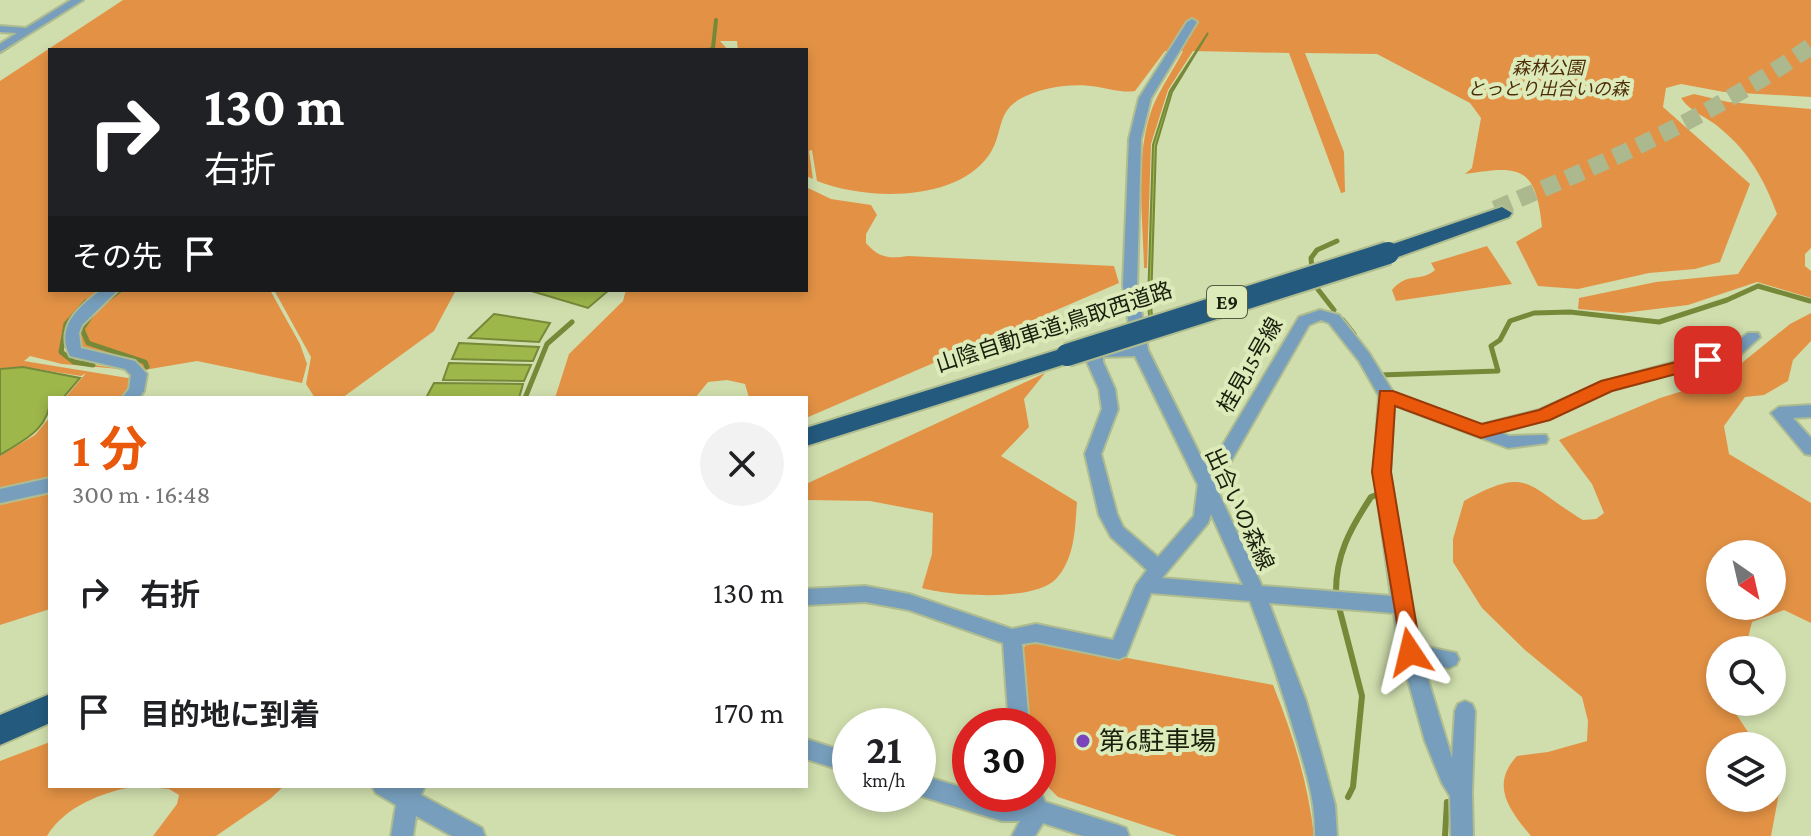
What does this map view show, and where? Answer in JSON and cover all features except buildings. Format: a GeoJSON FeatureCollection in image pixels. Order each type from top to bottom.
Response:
{"type":"FeatureCollection","features":[{"type":"Feature","properties":{"kind":"highway","name":"山陰自動車道;鳥取西道路"},"geometry":{"type":"LineString","coordinates":[[808,436],[1385,251],[1499,211]]}},
{"type":"Feature","properties":{"kind":"highway","name":"山陰自動車道;鳥取西道路"},"geometry":{"type":"LineString","coordinates":[[808,428],[1065,353]]}},
{"type":"Feature","properties":{"kind":"highway"},"geometry":{"type":"LineString","coordinates":[[0,719],[48,699]]}},
{"type":"Feature","properties":{"kind":"highway"},"geometry":{"type":"LineString","coordinates":[[0,730],[48,709]]}},
{"type":"Feature","properties":{"kind":"street"},"geometry":{"type":"LineString","coordinates":[[0,49],[78,0]]}},
{"type":"Feature","properties":{"kind":"street","name":"出合いの森線"},"geometry":{"type":"LineString","coordinates":[[1192,22],[1145,98],[1135,139],[1130,286],[1140,350],[1255,594],[1299,706],[1318,782],[1326,836]]}},
{"type":"Feature","properties":{"kind":"street"},"geometry":{"type":"LineString","coordinates":[[0,29],[28,31]]}},
{"type":"Feature","properties":{"kind":"street"},"geometry":{"type":"LineString","coordinates":[[109,292],[80,316],[70,330],[71,343],[75,352],[130,365],[139,374],[136,391],[132,396]]}},
{"type":"Feature","properties":{"kind":"street","name":"桂見15号線"},"geometry":{"type":"LineString","coordinates":[[808,597],[865,594],[909,602],[1012,638],[1036,633],[1119,650],[1145,585],[1202,518],[1208,469],[1221,463],[1304,321],[1320,315],[1334,319],[1364,357],[1387,396]]}},
{"type":"Feature","properties":{"kind":"street"},"geometry":{"type":"LineString","coordinates":[[1481,431],[1543,415],[1607,386],[1735,351],[1753,337]]}},
{"type":"Feature","properties":{"kind":"street"},"geometry":{"type":"LineString","coordinates":[[1140,350],[1096,352],[1095,362],[1107,389],[1110,409],[1093,454],[1108,515],[1117,532],[1158,569]]}},
{"type":"Feature","properties":{"kind":"street"},"geometry":{"type":"LineString","coordinates":[[1461,793],[1449,776],[1435,741],[1410,652],[1382,472],[1387,396],[1508,442],[1540,439]]}},
{"type":"Feature","properties":{"kind":"street"},"geometry":{"type":"LineString","coordinates":[[1811,411],[1779,413],[1811,449]]}},
{"type":"Feature","properties":{"kind":"street"},"geometry":{"type":"LineString","coordinates":[[0,496],[48,485]]}},
{"type":"Feature","properties":{"kind":"street"},"geometry":{"type":"LineString","coordinates":[[1145,585],[1402,605]]}},
{"type":"Feature","properties":{"kind":"street"},"geometry":{"type":"LineString","coordinates":[[1012,638],[1018,708]]}},
{"type":"Feature","properties":{"kind":"street"},"geometry":{"type":"LineString","coordinates":[[1410,652],[1449,659]]}},
{"type":"Feature","properties":{"kind":"street"},"geometry":{"type":"LineString","coordinates":[[1462,836],[1465,711]]}},
{"type":"Feature","properties":{"kind":"street"},"geometry":{"type":"LineString","coordinates":[[808,750],[832,757]]}},
{"type":"Feature","properties":{"kind":"street"},"geometry":{"type":"LineString","coordinates":[[391,788],[411,793],[474,836]]}},
{"type":"Feature","properties":{"kind":"street"},"geometry":{"type":"LineString","coordinates":[[402,836],[411,793]]}},
{"type":"Feature","properties":{"kind":"street"},"geometry":{"type":"LineString","coordinates":[[1056,811],[1118,836]]}},
{"type":"Feature","properties":{"kind":"street"},"geometry":{"type":"LineString","coordinates":[[1023,836],[1032,812]]}},
{"type":"Feature","properties":{"kind":"green space","name":"森林公園 とっとり出合いの森"},"geometry":{"type":"Polygon","coordinates":[[[123,0],[1811,0],[1811,97],[1724,92],[1681,84],[1666,88],[1663,107],[1750,184],[1720,262],[1695,269],[1649,273],[1578,289],[1538,286],[1516,242],[1542,227],[1530,181],[1512,171],[1465,174],[1472,168],[1481,118],[1470,103],[1377,54],[1305,53],[1344,152],[1345,192],[1341,193],[1289,53],[1193,51],[1168,90],[1151,144],[1147,268],[1144,268],[1143,145],[1153,106],[1183,51],[1165,51],[1135,91],[1071,85],[1026,96],[1004,115],[994,146],[974,171],[955,182],[932,189],[883,194],[859,192],[817,181],[812,150],[809,151],[813,179],[808,177],[808,48],[738,48],[737,41],[720,41],[726,48],[50,48],[123,0]]]}},
{"type":"Feature","properties":{"kind":"green space"},"geometry":{"type":"Polygon","coordinates":[[[48,49],[48,292],[103,292],[64,329],[61,339],[63,349],[76,360],[120,369],[62,364],[30,356],[24,361],[134,379],[126,396],[67,396],[86,373],[81,376],[24,367],[0,368],[0,81],[48,49]]]}},
{"type":"Feature","properties":{"kind":"green space"},"geometry":{"type":"Polygon","coordinates":[[[1694,94],[1728,102],[1811,109],[1811,248],[1805,254],[1805,266],[1811,271],[1811,298],[1757,282],[1688,305],[1623,313],[1578,309],[1579,298],[1656,282],[1738,274],[1777,214],[1761,179],[1740,147],[1681,98],[1694,94]]]}},
{"type":"Feature","properties":{"kind":"green space"},"geometry":{"type":"Polygon","coordinates":[[[808,188],[831,199],[871,205],[877,215],[866,234],[866,243],[885,256],[1114,266],[1119,283],[808,417],[808,396],[748,396],[745,384],[727,380],[708,382],[697,396],[556,396],[569,354],[623,301],[625,292],[808,292],[808,188]]]}},
{"type":"Feature","properties":{"kind":"green space"},"geometry":{"type":"Polygon","coordinates":[[[1487,246],[1512,284],[1396,301],[1392,290],[1403,281],[1430,274],[1435,270],[1431,263],[1487,246]]]}},
{"type":"Feature","properties":{"kind":"green space"},"geometry":{"type":"Polygon","coordinates":[[[114,292],[271,292],[300,344],[307,364],[302,383],[197,361],[144,370],[128,361],[84,348],[77,342],[77,329],[114,292]]]}},
{"type":"Feature","properties":{"kind":"green space"},"geometry":{"type":"Polygon","coordinates":[[[275,292],[455,292],[434,331],[345,396],[314,396],[306,384],[311,357],[275,292]]]}},
{"type":"Feature","properties":{"kind":"green space"},"geometry":{"type":"Polygon","coordinates":[[[1811,313],[1811,341],[1793,360],[1788,381],[1764,395],[1745,397],[1724,426],[1729,454],[1811,503],[1811,623],[1786,611],[1786,540],[1706,540],[1706,620],[1757,620],[1752,622],[1748,636],[1706,636],[1706,716],[1738,716],[1748,732],[1706,732],[1706,812],[1775,812],[1771,836],[1531,836],[1506,797],[1505,777],[1509,767],[1517,756],[1548,752],[1587,741],[1588,721],[1582,697],[1525,650],[1482,608],[1453,562],[1453,539],[1464,501],[1486,490],[1516,482],[1528,484],[1583,520],[1596,519],[1604,513],[1592,484],[1559,440],[1660,398],[1722,379],[1790,324],[1811,313]]]}},
{"type":"Feature","properties":{"kind":"green space"},"geometry":{"type":"Polygon","coordinates":[[[1045,373],[1024,399],[1029,427],[1001,456],[1077,502],[1073,543],[1067,562],[1056,579],[1030,591],[991,595],[922,588],[932,554],[933,513],[870,501],[808,500],[808,483],[1045,373]]]}},
{"type":"Feature","properties":{"kind":"green space"},"geometry":{"type":"Polygon","coordinates":[[[48,419],[48,479],[0,491],[0,456],[35,435],[48,419]]]}},
{"type":"Feature","properties":{"kind":"green space"},"geometry":{"type":"Polygon","coordinates":[[[48,494],[48,610],[0,625],[0,505],[48,494]]]}},
{"type":"Feature","properties":{"kind":"green space"},"geometry":{"type":"Polygon","coordinates":[[[1030,640],[1273,685],[1299,759],[1314,836],[1177,836],[1058,797],[1056,708],[1025,708],[1020,652],[1030,640]]]}},
{"type":"Feature","properties":{"kind":"green space"},"geometry":{"type":"Polygon","coordinates":[[[48,743],[48,788],[128,788],[74,809],[47,836],[0,836],[0,761],[48,743]]]}},
{"type":"Feature","properties":{"kind":"green space"},"geometry":{"type":"Polygon","coordinates":[[[159,788],[282,788],[216,836],[153,836],[177,804],[179,795],[159,788]]]}},
{"type":"Feature","properties":{"kind":"shaded area"},"geometry":{"type":"Polygon","coordinates":[[[1208,33],[1172,92],[1156,146],[1153,328],[1150,328],[1148,303],[1153,145],[1170,91],[1208,33]]]}},
{"type":"Feature","properties":{"kind":"shaded area"},"geometry":{"type":"Polygon","coordinates":[[[535,292],[607,292],[588,308],[535,292]]]}},
{"type":"Feature","properties":{"kind":"shaded area"},"geometry":{"type":"Polygon","coordinates":[[[494,314],[550,323],[539,342],[469,338],[494,314]]]}},
{"type":"Feature","properties":{"kind":"shaded area"},"geometry":{"type":"Polygon","coordinates":[[[459,343],[539,347],[533,361],[452,359],[459,343]]]}},
{"type":"Feature","properties":{"kind":"shaded area"},"geometry":{"type":"Polygon","coordinates":[[[449,363],[531,365],[524,381],[443,380],[449,363]]]}},
{"type":"Feature","properties":{"kind":"shaded area"},"geometry":{"type":"Polygon","coordinates":[[[23,367],[80,378],[65,396],[48,396],[48,412],[41,426],[0,455],[0,369],[23,367]]]}},
{"type":"Feature","properties":{"kind":"shaded area"},"geometry":{"type":"Polygon","coordinates":[[[434,383],[523,384],[520,396],[427,396],[434,383]]]}},
{"type":"Feature","properties":{"kind":"waterway"},"geometry":{"type":"LineString","coordinates":[[713,48],[716,20]]}},
{"type":"Feature","properties":{"kind":"waterway"},"geometry":{"type":"LineString","coordinates":[[0,52],[17,41]]}},
{"type":"Feature","properties":{"kind":"waterway"},"geometry":{"type":"LineString","coordinates":[[1312,269],[1311,258],[1317,250],[1337,241]]}},
{"type":"Feature","properties":{"kind":"waterway"},"geometry":{"type":"LineString","coordinates":[[1313,283],[1334,310]]}},
{"type":"Feature","properties":{"kind":"waterway"},"geometry":{"type":"LineString","coordinates":[[1380,375],[1498,371],[1491,346],[1500,340],[1510,321],[1534,313],[1570,312],[1659,322],[1727,300],[1758,286],[1810,301]]}},
{"type":"Feature","properties":{"kind":"waterway"},"geometry":{"type":"LineString","coordinates":[[108,299],[117,292]]}},
{"type":"Feature","properties":{"kind":"waterway"},"geometry":{"type":"LineString","coordinates":[[86,302],[66,324],[61,352],[74,362],[93,365]]}},
{"type":"Feature","properties":{"kind":"waterway"},"geometry":{"type":"LineString","coordinates":[[92,314],[82,329],[88,343],[145,362],[147,367]]}},
{"type":"Feature","properties":{"kind":"waterway"},"geometry":{"type":"LineString","coordinates":[[1343,320],[1354,334]]}},
{"type":"Feature","properties":{"kind":"waterway"},"geometry":{"type":"LineString","coordinates":[[526,396],[547,344],[572,322]]}},
{"type":"Feature","properties":{"kind":"waterway"},"geometry":{"type":"LineString","coordinates":[[1336,595],[1338,568],[1345,543],[1371,497],[1379,494]]}},
{"type":"Feature","properties":{"kind":"waterway"},"geometry":{"type":"LineString","coordinates":[[1339,607],[1362,696],[1353,787],[1348,797]]}},
{"type":"Feature","properties":{"kind":"waterway"},"geometry":{"type":"LineString","coordinates":[[1445,836],[1447,802]]}},
{"type":"Feature","properties":{"kind":"tunnel"},"geometry":{"type":"LineString","coordinates":[[1495,209],[1617,156],[1697,116],[1736,95],[1811,46]]}},
{"type":"Feature","properties":{"kind":"place","name":"第6駐車場"},"geometry":{"type":"Point","coordinates":[1083,741]}},
{"type":"Feature","properties":{"kind":"route"},"geometry":{"type":"LineString","coordinates":[[1410,652],[1382,472],[1387,396],[1481,431],[1543,415],[1607,386],[1708,360]]}}]}
